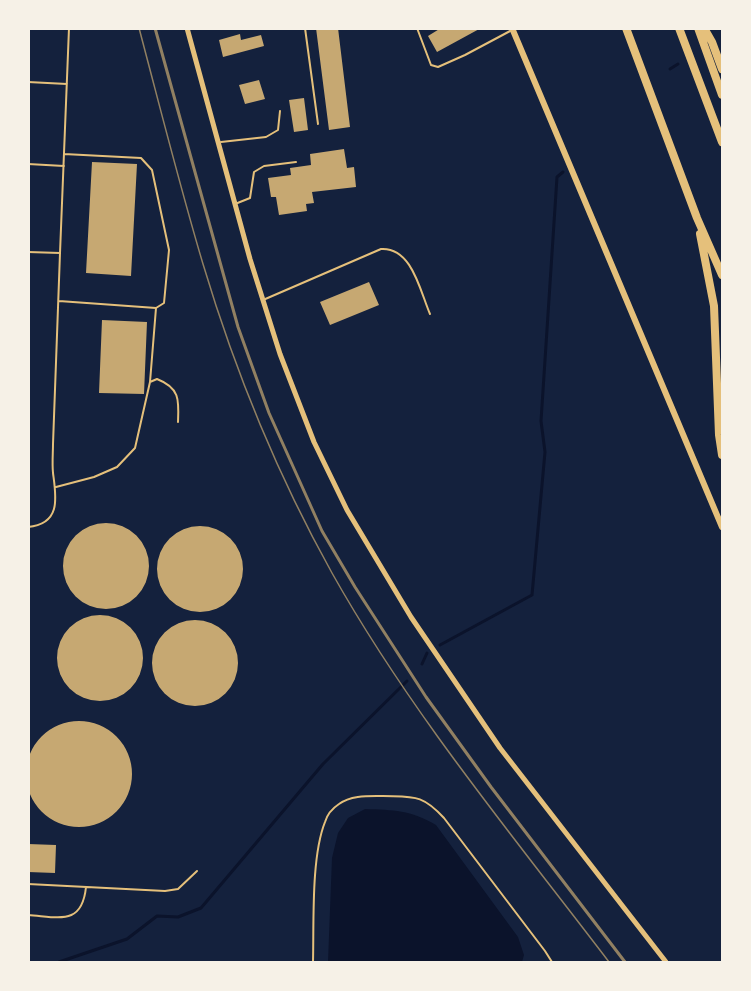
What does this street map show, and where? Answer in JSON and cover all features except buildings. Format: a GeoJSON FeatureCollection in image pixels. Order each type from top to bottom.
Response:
{"type":"FeatureCollection","features":[{"type":"Feature","properties":{"kind":"highway"},"geometry":{"type":"LineString","coordinates":[[626,28],[697,218],[723,276]]}},
{"type":"Feature","properties":{"kind":"highway"},"geometry":{"type":"LineString","coordinates":[[679,28],[723,142]]}},
{"type":"Feature","properties":{"kind":"highway"},"geometry":{"type":"LineString","coordinates":[[698,28],[723,95]]}},
{"type":"Feature","properties":{"kind":"highway"},"geometry":{"type":"LineString","coordinates":[[704,28],[723,69]]}},
{"type":"Feature","properties":{"kind":"highway"},"geometry":{"type":"LineString","coordinates":[[697,218],[714,306],[719,435],[723,456]]}},
{"type":"Feature","properties":{"kind":"main road"},"geometry":{"type":"LineString","coordinates":[[512,29],[723,526]]}},
{"type":"Feature","properties":{"kind":"street"},"geometry":{"type":"LineString","coordinates":[[187,28],[235,204],[280,354],[314,442],[347,510],[430,646],[500,748],[666,963]]}},
{"type":"Feature","properties":{"kind":"lane"},"geometry":{"type":"LineString","coordinates":[[28,527],[36,527],[46,522],[56,502],[53,444],[69,28]]}},
{"type":"Feature","properties":{"kind":"lane"},"geometry":{"type":"LineString","coordinates":[[305,28],[318,124]]}},
{"type":"Feature","properties":{"kind":"lane"},"geometry":{"type":"LineString","coordinates":[[417,28],[431,65],[438,67],[465,56],[512,29]]}},
{"type":"Feature","properties":{"kind":"lane"},"geometry":{"type":"LineString","coordinates":[[28,82],[67,84]]}},
{"type":"Feature","properties":{"kind":"lane"},"geometry":{"type":"LineString","coordinates":[[218,143],[266,137],[278,130],[280,111]]}},
{"type":"Feature","properties":{"kind":"lane"},"geometry":{"type":"LineString","coordinates":[[59,301],[156,308],[164,303],[169,250],[152,170],[141,158],[64,154]]}},
{"type":"Feature","properties":{"kind":"lane"},"geometry":{"type":"LineString","coordinates":[[235,204],[250,198],[254,172],[264,166],[296,162]]}},
{"type":"Feature","properties":{"kind":"lane"},"geometry":{"type":"LineString","coordinates":[[28,164],[64,166]]}},
{"type":"Feature","properties":{"kind":"lane"},"geometry":{"type":"LineString","coordinates":[[263,300],[381,249],[388,249],[395,250],[408,260],[430,314]]}},
{"type":"Feature","properties":{"kind":"lane"},"geometry":{"type":"LineString","coordinates":[[28,252],[60,253]]}},
{"type":"Feature","properties":{"kind":"lane"},"geometry":{"type":"LineString","coordinates":[[56,487],[94,477],[117,467],[135,448],[150,382],[156,308]]}},
{"type":"Feature","properties":{"kind":"lane"},"geometry":{"type":"LineString","coordinates":[[150,382],[157,379],[175,391],[179,402],[178,422]]}},
{"type":"Feature","properties":{"kind":"lane"},"geometry":{"type":"LineString","coordinates":[[313,963],[315,882],[319,843],[325,820],[340,803],[367,796],[411,797],[429,802],[444,818],[552,963]]}},
{"type":"Feature","properties":{"kind":"lane"},"geometry":{"type":"LineString","coordinates":[[28,884],[165,891],[178,889],[197,871]]}},
{"type":"Feature","properties":{"kind":"lane"},"geometry":{"type":"LineString","coordinates":[[28,915],[66,917],[75,914],[82,907],[86,886]]}},
{"type":"Feature","properties":{"kind":"water"},"geometry":{"type":"Polygon","coordinates":[[[365,809],[402,812],[418,816],[436,825],[518,937],[524,955],[522,962],[328,962],[332,858],[338,833],[348,818],[365,809]]]}},
{"type":"Feature","properties":{"kind":"waterway"},"geometry":{"type":"LineString","coordinates":[[670,69],[678,64]]}},
{"type":"Feature","properties":{"kind":"waterway"},"geometry":{"type":"LineString","coordinates":[[440,645],[532,595],[545,452],[541,421],[557,177],[563,172]]}},
{"type":"Feature","properties":{"kind":"waterway"},"geometry":{"type":"LineString","coordinates":[[422,664],[427,653]]}},
{"type":"Feature","properties":{"kind":"waterway"},"geometry":{"type":"LineString","coordinates":[[59,962],[127,939],[157,916],[178,917],[201,908],[323,764],[407,681]]}},
{"type":"Feature","properties":{"kind":"tram line"},"geometry":{"type":"LineString","coordinates":[[139,28],[178,176],[229,344],[259,422],[312,536],[362,624],[429,724],[609,962]]}},
{"type":"Feature","properties":{"kind":"railway"},"geometry":{"type":"LineString","coordinates":[[155,28],[238,327],[269,413],[322,531],[426,697],[491,787],[625,962]]}}]}
